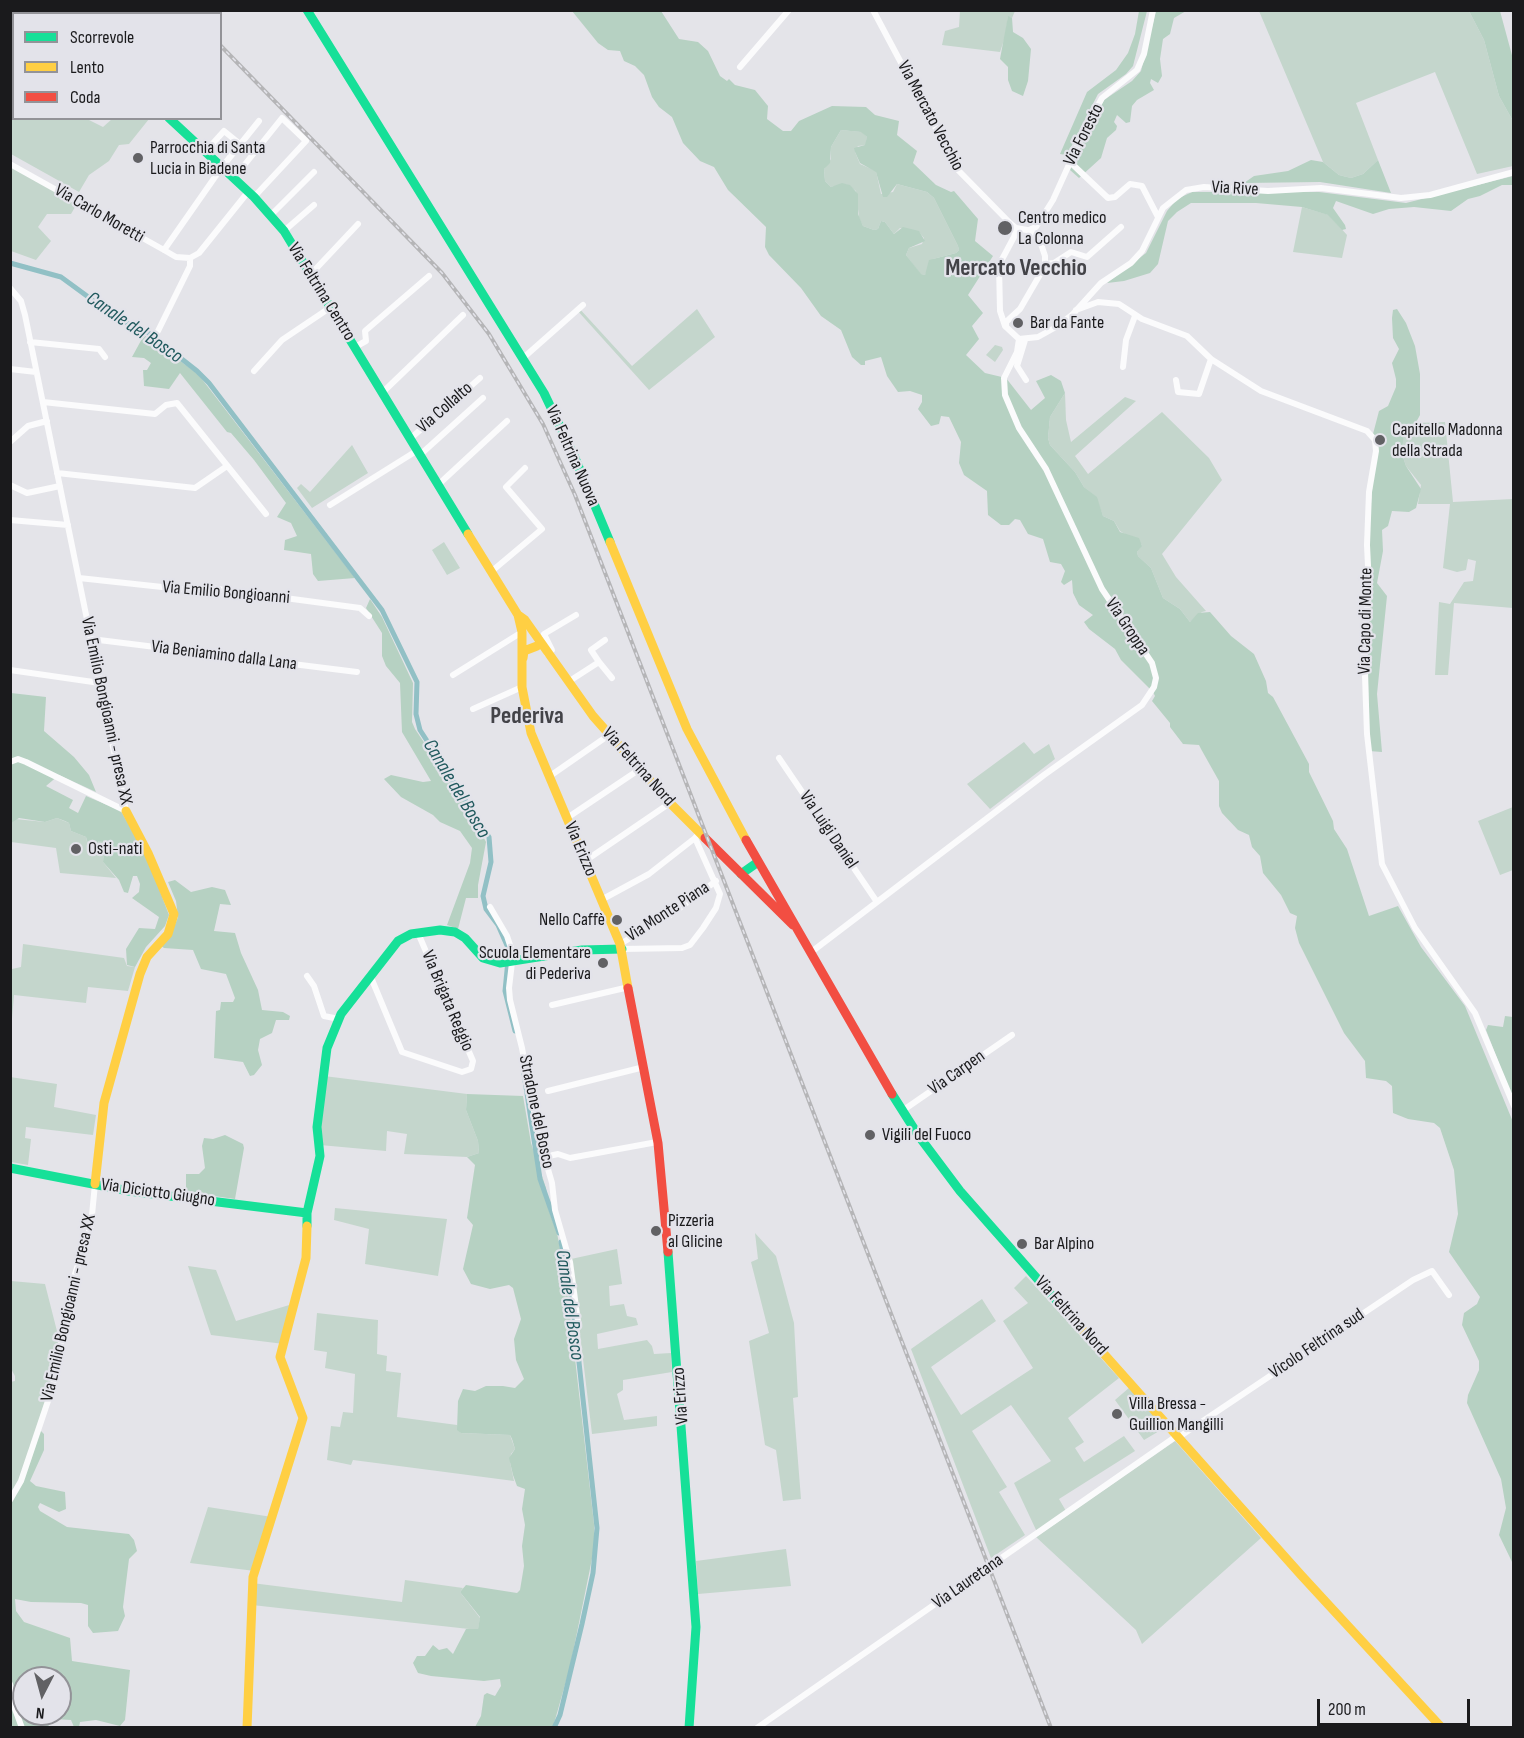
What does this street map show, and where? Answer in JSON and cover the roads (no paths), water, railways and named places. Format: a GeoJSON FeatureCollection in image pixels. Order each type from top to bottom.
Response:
{"type":"FeatureCollection","features":[{"type":"Feature","properties":{"kind":"main road","name":"Via Feltrina Nuova"},"geometry":{"type":"LineString","coordinates":[[307,10],[544,393],[575,458],[687,729],[794,926]]}},
{"type":"Feature","properties":{"kind":"main road","name":"Via Feltrina Centro"},"geometry":{"type":"LineString","coordinates":[[171,120],[251,194],[284,231],[383,392]]}},
{"type":"Feature","properties":{"kind":"main road","name":"Via Feltrina Nord"},"geometry":{"type":"LineString","coordinates":[[383,392],[518,615],[533,632],[543,650],[609,735],[697,835],[794,926],[902,1111],[960,1191],[1301,1575],[1443,1728]]}},
{"type":"Feature","properties":{"kind":"main road"},"geometry":{"type":"LineString","coordinates":[[518,615],[522,634],[533,632]]}},
{"type":"Feature","properties":{"kind":"main road","name":"Via Feltrina Nord"},"geometry":{"type":"LineString","coordinates":[[522,634],[543,650]]}},
{"type":"Feature","properties":{"kind":"main road","name":"Via Erizzo"},"geometry":{"type":"LineString","coordinates":[[522,634],[522,687],[531,732],[621,946],[657,1142],[674,1299],[696,1627],[689,1728]]}},
{"type":"Feature","properties":{"kind":"main road"},"geometry":{"type":"LineString","coordinates":[[522,663],[524,651],[543,650]]}},
{"type":"Feature","properties":{"kind":"main road","name":"Via Emilio Bongioanni - presa XX"},"geometry":{"type":"LineString","coordinates":[[95,1184],[104,1103],[140,974],[147,957],[168,934],[174,914],[148,853],[126,811]]}},
{"type":"Feature","properties":{"kind":"main road"},"geometry":{"type":"LineString","coordinates":[[741,874],[758,862]]}},
{"type":"Feature","properties":{"kind":"main road"},"geometry":{"type":"LineString","coordinates":[[248,1728],[253,1577],[303,1418],[302,1410],[284,1373],[280,1357],[306,1258],[307,1213],[320,1156],[317,1126],[324,1065],[339,1019],[369,974],[398,941],[418,933],[455,932],[470,942],[483,958],[510,963],[582,950],[621,946]]}},
{"type":"Feature","properties":{"kind":"main road","name":"Via Diciotto Giugno"},"geometry":{"type":"LineString","coordinates":[[10,1168],[95,1184],[307,1213]]}},
{"type":"Feature","properties":{"kind":"street"},"geometry":{"type":"LineString","coordinates":[[740,67],[789,10]]}},
{"type":"Feature","properties":{"kind":"street","name":"Via Mercato Vecchio"},"geometry":{"type":"LineString","coordinates":[[873,10],[958,170],[1010,224],[1016,228],[1033,231]]}},
{"type":"Feature","properties":{"kind":"street","name":"Via Foresto"},"geometry":{"type":"LineString","coordinates":[[1033,231],[1053,200],[1102,99],[1137,70],[1144,54],[1153,10]]}},
{"type":"Feature","properties":{"kind":"street"},"geometry":{"type":"LineString","coordinates":[[159,331],[190,266],[190,258],[306,141],[282,118],[234,178]]}},
{"type":"Feature","properties":{"kind":"street"},"geometry":{"type":"LineString","coordinates":[[164,250],[222,167],[259,121]]}},
{"type":"Feature","properties":{"kind":"street"},"geometry":{"type":"LineString","coordinates":[[206,151],[224,131],[240,144]]}},
{"type":"Feature","properties":{"kind":"street"},"geometry":{"type":"LineString","coordinates":[[1070,162],[1108,198],[1115,196],[1130,184],[1142,186],[1158,216]]}},
{"type":"Feature","properties":{"kind":"street","name":"Via Carlo Moretti"},"geometry":{"type":"LineString","coordinates":[[10,164],[164,250],[176,256],[190,258]]}},
{"type":"Feature","properties":{"kind":"street"},"geometry":{"type":"LineString","coordinates":[[270,216],[314,172]]}},
{"type":"Feature","properties":{"kind":"street","name":"Via Rive"},"geometry":{"type":"LineString","coordinates":[[1022,339],[1051,330],[1076,310],[1101,283],[1131,263],[1142,251],[1158,216],[1171,200],[1195,187],[1261,191],[1321,188],[1401,198],[1438,193],[1514,172]]}},
{"type":"Feature","properties":{"kind":"street"},"geometry":{"type":"LineString","coordinates":[[284,231],[314,205]]}},
{"type":"Feature","properties":{"kind":"street"},"geometry":{"type":"LineString","coordinates":[[311,274],[358,224]]}},
{"type":"Feature","properties":{"kind":"street"},"geometry":{"type":"LineString","coordinates":[[1010,224],[1015,231],[1013,240],[999,265],[1001,313],[1006,327],[1022,339],[1017,366],[1026,380]]}},
{"type":"Feature","properties":{"kind":"street"},"geometry":{"type":"LineString","coordinates":[[1045,264],[1054,264],[1070,253],[1087,257],[1121,227]]}},
{"type":"Feature","properties":{"kind":"street"},"geometry":{"type":"LineString","coordinates":[[1006,327],[1006,322],[1036,285],[1045,264],[1033,231],[1013,240]]}},
{"type":"Feature","properties":{"kind":"street"},"geometry":{"type":"LineString","coordinates":[[355,347],[366,341],[365,331],[429,276]]}},
{"type":"Feature","properties":{"kind":"street","name":"Via Emilio Bongioanni - presa XX"},"geometry":{"type":"LineString","coordinates":[[10,288],[21,301],[126,811]]}},
{"type":"Feature","properties":{"kind":"street","name":"Via Capo di Monte"},"geometry":{"type":"LineString","coordinates":[[1076,310],[1098,302],[1113,302],[1136,316],[1187,336],[1211,359],[1262,391],[1367,431],[1375,440],[1377,451],[1369,492],[1367,545],[1369,587],[1364,647],[1367,734],[1382,864],[1415,928],[1475,1013],[1514,1107]]}},
{"type":"Feature","properties":{"kind":"street"},"geometry":{"type":"LineString","coordinates":[[522,359],[583,305]]}},
{"type":"Feature","properties":{"kind":"street"},"geometry":{"type":"LineString","coordinates":[[254,371],[282,340],[331,307]]}},
{"type":"Feature","properties":{"kind":"street"},"geometry":{"type":"LineString","coordinates":[[1001,313],[1012,316]]}},
{"type":"Feature","properties":{"kind":"street"},"geometry":{"type":"LineString","coordinates":[[383,392],[464,315]]}},
{"type":"Feature","properties":{"kind":"street"},"geometry":{"type":"LineString","coordinates":[[1123,367],[1126,340],[1136,316]]}},
{"type":"Feature","properties":{"kind":"street","name":"Via Groppa"},"geometry":{"type":"LineString","coordinates":[[810,953],[1044,775],[1142,705],[1154,687],[1156,678],[1152,663],[1106,597],[1046,469],[1029,445],[1011,412],[1005,395],[1004,378],[1022,339]]}},
{"type":"Feature","properties":{"kind":"street"},"geometry":{"type":"LineString","coordinates":[[30,342],[99,349],[105,357]]}},
{"type":"Feature","properties":{"kind":"street"},"geometry":{"type":"LineString","coordinates":[[1176,380],[1178,392],[1199,394],[1211,359]]}},
{"type":"Feature","properties":{"kind":"street"},"geometry":{"type":"LineString","coordinates":[[10,369],[36,372]]}},
{"type":"Feature","properties":{"kind":"street","name":"Via Collalto"},"geometry":{"type":"LineString","coordinates":[[411,438],[480,378]]}},
{"type":"Feature","properties":{"kind":"street"},"geometry":{"type":"LineString","coordinates":[[330,505],[419,452],[483,398]]}},
{"type":"Feature","properties":{"kind":"street"},"geometry":{"type":"LineString","coordinates":[[43,402],[155,414],[166,405],[177,404],[266,514]]}},
{"type":"Feature","properties":{"kind":"street"},"geometry":{"type":"LineString","coordinates":[[10,442],[28,426],[47,421]]}},
{"type":"Feature","properties":{"kind":"street"},"geometry":{"type":"LineString","coordinates":[[439,484],[507,421]]}},
{"type":"Feature","properties":{"kind":"street"},"geometry":{"type":"LineString","coordinates":[[57,473],[195,488],[227,466]]}},
{"type":"Feature","properties":{"kind":"street"},"geometry":{"type":"LineString","coordinates":[[492,571],[542,529],[506,487],[525,468]]}},
{"type":"Feature","properties":{"kind":"street"},"geometry":{"type":"LineString","coordinates":[[10,485],[27,493],[60,486]]}},
{"type":"Feature","properties":{"kind":"street"},"geometry":{"type":"LineString","coordinates":[[10,520],[68,525]]}},
{"type":"Feature","properties":{"kind":"street","name":"Via Emilio Bongioanni"},"geometry":{"type":"LineString","coordinates":[[79,578],[190,590],[210,588],[360,608],[369,616]]}},
{"type":"Feature","properties":{"kind":"street"},"geometry":{"type":"LineString","coordinates":[[543,650],[552,650],[544,634],[576,615]]}},
{"type":"Feature","properties":{"kind":"street"},"geometry":{"type":"LineString","coordinates":[[453,675],[522,634]]}},
{"type":"Feature","properties":{"kind":"street","name":"Via Beniamino dalla Lana"},"geometry":{"type":"LineString","coordinates":[[92,639],[357,672]]}},
{"type":"Feature","properties":{"kind":"street"},"geometry":{"type":"LineString","coordinates":[[605,640],[591,650],[612,678]]}},
{"type":"Feature","properties":{"kind":"street"},"geometry":{"type":"LineString","coordinates":[[568,682],[599,662]]}},
{"type":"Feature","properties":{"kind":"street"},"geometry":{"type":"LineString","coordinates":[[10,670],[100,683]]}},
{"type":"Feature","properties":{"kind":"street"},"geometry":{"type":"LineString","coordinates":[[473,709],[522,687]]}},
{"type":"Feature","properties":{"kind":"street"},"geometry":{"type":"LineString","coordinates":[[550,776],[609,735]]}},
{"type":"Feature","properties":{"kind":"street","name":"Via Luigi Daniel"},"geometry":{"type":"LineString","coordinates":[[779,758],[877,902]]}},
{"type":"Feature","properties":{"kind":"street"},"geometry":{"type":"LineString","coordinates":[[10,762],[18,759],[26,762],[126,811]]}},
{"type":"Feature","properties":{"kind":"street"},"geometry":{"type":"LineString","coordinates":[[567,818],[640,769]]}},
{"type":"Feature","properties":{"kind":"street"},"geometry":{"type":"LineString","coordinates":[[585,861],[670,803]]}},
{"type":"Feature","properties":{"kind":"street"},"geometry":{"type":"LineString","coordinates":[[602,900],[649,874],[697,835],[720,894],[716,908],[690,945],[674,950],[621,946]]}},
{"type":"Feature","properties":{"kind":"street","name":"Via Monte Piana"},"geometry":{"type":"LineString","coordinates":[[621,946],[716,881]]}},
{"type":"Feature","properties":{"kind":"street","name":"Stradone del Bosco"},"geometry":{"type":"LineString","coordinates":[[490,907],[507,936],[510,1000],[544,1157],[552,1183],[555,1210],[570,1262],[579,1322]]}},
{"type":"Feature","properties":{"kind":"street","name":"Via Brigata Reggio"},"geometry":{"type":"LineString","coordinates":[[369,974],[402,1052],[462,1071],[471,1069],[473,1061],[418,933]]}},
{"type":"Feature","properties":{"kind":"street"},"geometry":{"type":"LineString","coordinates":[[307,976],[314,986],[324,1016],[339,1019]]}},
{"type":"Feature","properties":{"kind":"street"},"geometry":{"type":"LineString","coordinates":[[552,1005],[629,987]]}},
{"type":"Feature","properties":{"kind":"street","name":"Via Carpen"},"geometry":{"type":"LineString","coordinates":[[902,1111],[1012,1035]]}},
{"type":"Feature","properties":{"kind":"street"},"geometry":{"type":"LineString","coordinates":[[548,1091],[644,1067]]}},
{"type":"Feature","properties":{"kind":"street"},"geometry":{"type":"LineString","coordinates":[[544,1157],[558,1154],[570,1158],[657,1142]]}},
{"type":"Feature","properties":{"kind":"street","name":"Via Emilio Bongioanni - presa XX"},"geometry":{"type":"LineString","coordinates":[[10,1500],[21,1481],[52,1389],[74,1277],[91,1225],[95,1184]]}},
{"type":"Feature","properties":{"kind":"street","name":"Vicolo Feltrina sud"},"geometry":{"type":"LineString","coordinates":[[1178,1436],[1413,1280],[1432,1271],[1449,1295]]}},
{"type":"Feature","properties":{"kind":"street","name":"Via Lauretana"},"geometry":{"type":"LineString","coordinates":[[757,1728],[1178,1436]]}},
{"type":"Feature","properties":{"kind":"street"},"geometry":{"type":"LineString","coordinates":[[10,1684],[22,1728]]}},
{"type":"Feature","properties":{"kind":"waterway","name":"Canale del Bosco"},"geometry":{"type":"LineString","coordinates":[[10,263],[61,277],[117,318],[150,334],[197,371],[209,383],[382,610],[417,682],[416,714],[420,730],[489,837],[491,862],[483,896],[486,909],[498,925],[509,950],[505,991],[515,1031]]}},
{"type":"Feature","properties":{"kind":"waterway","name":"Canale del Bosco"},"geometry":{"type":"LineString","coordinates":[[523,1067],[540,1179],[559,1233]]}},
{"type":"Feature","properties":{"kind":"waterway","name":"Canale del Bosco"},"geometry":{"type":"LineString","coordinates":[[554,1728],[560,1715],[593,1573],[597,1528],[573,1307],[561,1242]]}},
{"type":"Feature","properties":{"kind":"railway"},"geometry":{"type":"LineString","coordinates":[[222,47],[442,273],[489,334],[543,424],[575,495],[1051,1728]]}},
{"type":"Feature","properties":{"kind":"place","name":"Parrocchia di Santa Lucia in Biadene"},"geometry":{"type":"Point","coordinates":[138,158]}},
{"type":"Feature","properties":{"kind":"place","name":"Centro medico La Colonna"},"geometry":{"type":"Point","coordinates":[1005,228]}},
{"type":"Feature","properties":{"kind":"place","name":"Bar da Fante"},"geometry":{"type":"Point","coordinates":[1018,323]}},
{"type":"Feature","properties":{"kind":"place","name":"Capitello Madonna della Strada"},"geometry":{"type":"Point","coordinates":[1380,440]}},
{"type":"Feature","properties":{"kind":"place","name":"Osti-nati"},"geometry":{"type":"Point","coordinates":[76,849]}},
{"type":"Feature","properties":{"kind":"place","name":"Nello Caffè"},"geometry":{"type":"Point","coordinates":[617,920]}},
{"type":"Feature","properties":{"kind":"place","name":"Scuola Elementare di Pederiva"},"geometry":{"type":"Point","coordinates":[603,963]}},
{"type":"Feature","properties":{"kind":"place","name":"Vigili del Fuoco"},"geometry":{"type":"Point","coordinates":[870,1135]}},
{"type":"Feature","properties":{"kind":"place","name":"Pizzeria al Glicine"},"geometry":{"type":"Point","coordinates":[656,1231]}},
{"type":"Feature","properties":{"kind":"place","name":"Bar Alpino"},"geometry":{"type":"Point","coordinates":[1022,1244]}},
{"type":"Feature","properties":{"kind":"place","name":"Villa Bressa - Guillion Mangilli"},"geometry":{"type":"Point","coordinates":[1117,1414]}},
{"type":"Feature","properties":{"kind":"district","name":"Mercato Vecchio"},"geometry":{"type":"Point","coordinates":[1016,269]}},
{"type":"Feature","properties":{"kind":"district","name":"Pederiva"},"geometry":{"type":"Point","coordinates":[527,717]}}]}
